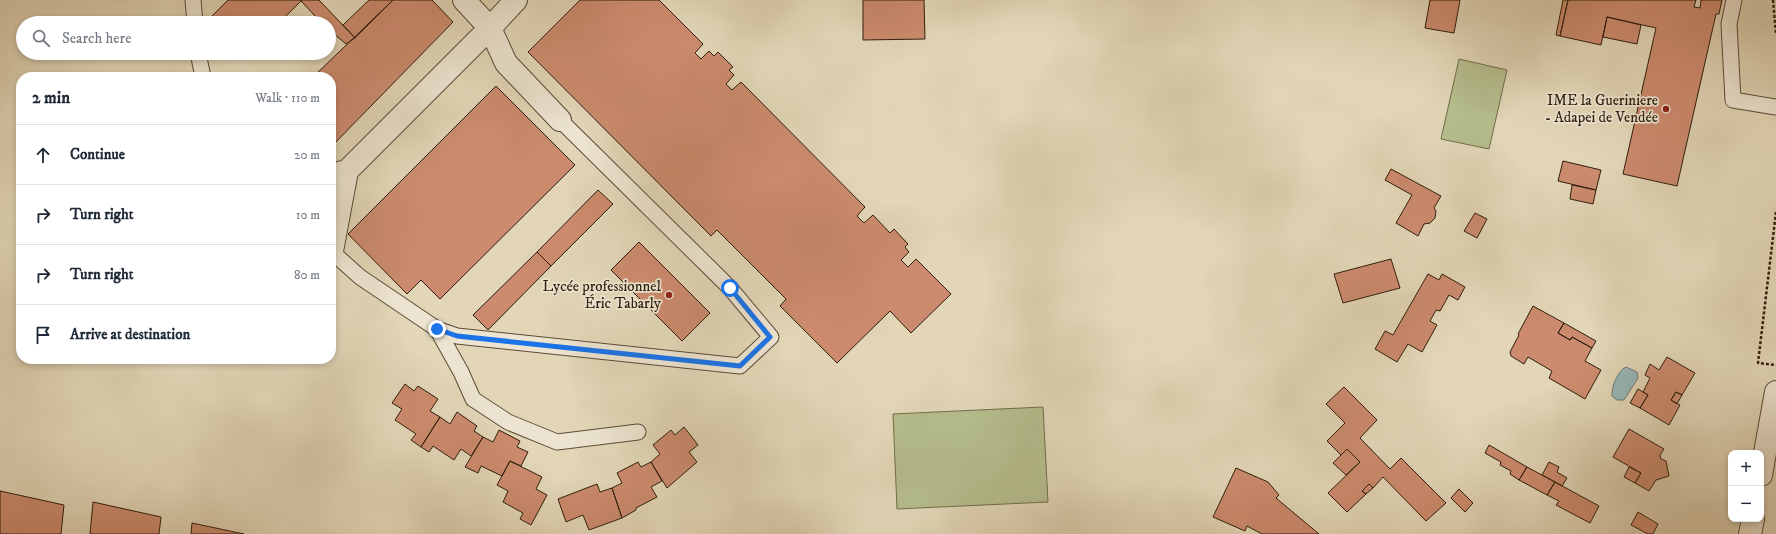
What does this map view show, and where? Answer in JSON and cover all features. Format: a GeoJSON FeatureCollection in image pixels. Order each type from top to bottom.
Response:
{"type":"FeatureCollection","features":[{"type":"Feature","properties":{"kind":"street"},"geometry":{"type":"LineString","coordinates":[[464,0],[490,28],[506,63],[560,120]]}},
{"type":"Feature","properties":{"kind":"street"},"geometry":{"type":"LineString","coordinates":[[336,202],[339,173],[490,28],[516,0]]}},
{"type":"Feature","properties":{"kind":"street"},"geometry":{"type":"LineString","coordinates":[[1764,458],[1776,392]]}},
{"type":"Feature","properties":{"kind":"street"},"geometry":{"type":"LineString","coordinates":[[1750,534],[1752,522]]}},
{"type":"Feature","properties":{"kind":"lane"},"geometry":{"type":"LineString","coordinates":[[193,0],[194,16]]}},
{"type":"Feature","properties":{"kind":"lane"},"geometry":{"type":"LineString","coordinates":[[1734,0],[1729,24],[1733,100],[1776,106]]}},
{"type":"Feature","properties":{"kind":"lane"},"geometry":{"type":"LineString","coordinates":[[199,60],[202,72]]}},
{"type":"Feature","properties":{"kind":"lane"},"geometry":{"type":"LineString","coordinates":[[336,255],[360,277],[437,329],[457,336],[740,366],[770,337],[730,288],[560,120]]}},
{"type":"Feature","properties":{"kind":"lane"},"geometry":{"type":"LineString","coordinates":[[437,329],[461,372],[473,399],[508,422],[557,442],[638,432]]}},
{"type":"Feature","properties":{"kind":"path"},"geometry":{"type":"LineString","coordinates":[[1772,0],[1776,34]]}},
{"type":"Feature","properties":{"kind":"path"},"geometry":{"type":"LineString","coordinates":[[1776,212],[1758,363],[1776,364]]}},
{"type":"Feature","properties":{"kind":"green space"},"geometry":{"type":"Polygon","coordinates":[[[1459,59],[1507,70],[1489,149],[1441,139],[1459,59]]]}},
{"type":"Feature","properties":{"kind":"green space"},"geometry":{"type":"Polygon","coordinates":[[[1043,407],[1048,502],[897,509],[893,414],[1043,407]]]}},
{"type":"Feature","properties":{"kind":"water"},"geometry":{"type":"Polygon","coordinates":[[[1626,367],[1637,372],[1638,378],[1624,400],[1617,400],[1612,396],[1613,389],[1618,375],[1626,367]]]}},
{"type":"Feature","properties":{"kind":"building"},"geometry":{"type":"Polygon","coordinates":[[[228,0],[302,0],[286,16],[212,16],[228,0]]]}},
{"type":"Feature","properties":{"kind":"building"},"geometry":{"type":"Polygon","coordinates":[[[319,0],[334,16],[315,16],[301,1],[319,0]]]}},
{"type":"Feature","properties":{"kind":"building"},"geometry":{"type":"Polygon","coordinates":[[[369,0],[393,0],[355,38],[343,25],[369,0]]]}},
{"type":"Feature","properties":{"kind":"building"},"geometry":{"type":"Polygon","coordinates":[[[393,0],[432,0],[453,22],[336,142],[336,72],[318,72],[331,60],[336,60],[336,55],[393,0]]]}},
{"type":"Feature","properties":{"kind":"building"},"geometry":{"type":"Polygon","coordinates":[[[580,0],[659,0],[703,44],[695,53],[701,59],[709,51],[714,56],[718,52],[733,67],[729,70],[734,75],[726,84],[732,90],[741,82],[865,207],[857,216],[864,223],[873,215],[890,233],[894,229],[908,244],[905,247],[909,252],[901,260],[908,267],[916,259],[951,294],[911,333],[890,311],[837,363],[780,306],[786,299],[717,230],[711,236],[528,52],[580,0]]]}},
{"type":"Feature","properties":{"kind":"building"},"geometry":{"type":"Polygon","coordinates":[[[863,0],[924,0],[925,39],[863,40],[863,0]]]}},
{"type":"Feature","properties":{"kind":"building"},"geometry":{"type":"Polygon","coordinates":[[[1430,0],[1460,0],[1454,33],[1425,28],[1430,0]]]}},
{"type":"Feature","properties":{"kind":"building"},"geometry":{"type":"Polygon","coordinates":[[[1563,0],[1568,0],[1560,36],[1556,35],[1563,0]]]}},
{"type":"Feature","properties":{"kind":"building","name":"IME la Gueriniere - Adapei de Vendée"},"geometry":{"type":"Polygon","coordinates":[[[1568,0],[1696,0],[1694,7],[1700,8],[1701,0],[1722,0],[1719,14],[1716,14],[1677,186],[1623,174],[1656,28],[1607,17],[1601,45],[1560,36],[1568,0]]]}},
{"type":"Feature","properties":{"kind":"building"},"geometry":{"type":"Polygon","coordinates":[[[1607,17],[1641,25],[1637,44],[1603,37],[1607,17]]]}},
{"type":"Feature","properties":{"kind":"building"},"geometry":{"type":"Polygon","coordinates":[[[336,18],[355,38],[346,44],[336,36],[336,18]]]}},
{"type":"Feature","properties":{"kind":"building"},"geometry":{"type":"Polygon","coordinates":[[[496,86],[575,165],[440,299],[421,280],[407,294],[348,234],[496,86]]]}},
{"type":"Feature","properties":{"kind":"building"},"geometry":{"type":"Polygon","coordinates":[[[1563,161],[1601,170],[1596,190],[1558,181],[1563,161]]]}},
{"type":"Feature","properties":{"kind":"building"},"geometry":{"type":"Polygon","coordinates":[[[1391,169],[1441,196],[1434,208],[1436,211],[1435,218],[1430,223],[1424,224],[1418,236],[1396,223],[1412,195],[1385,180],[1391,169]]]}},
{"type":"Feature","properties":{"kind":"building"},"geometry":{"type":"Polygon","coordinates":[[[1572,185],[1596,190],[1593,204],[1570,199],[1572,185]]]}},
{"type":"Feature","properties":{"kind":"building"},"geometry":{"type":"Polygon","coordinates":[[[598,190],[613,204],[551,266],[537,252],[598,190]]]}},
{"type":"Feature","properties":{"kind":"building"},"geometry":{"type":"Polygon","coordinates":[[[1475,213],[1487,219],[1477,238],[1464,231],[1475,213]]]}},
{"type":"Feature","properties":{"kind":"building"},"geometry":{"type":"Polygon","coordinates":[[[639,242],[710,313],[682,341],[611,270],[639,242]]]}},
{"type":"Feature","properties":{"kind":"building"},"geometry":{"type":"Polygon","coordinates":[[[537,252],[551,266],[488,330],[473,315],[537,252]]]}},
{"type":"Feature","properties":{"kind":"building"},"geometry":{"type":"Polygon","coordinates":[[[1391,259],[1400,288],[1343,303],[1334,274],[1391,259]]]}},
{"type":"Feature","properties":{"kind":"building"},"geometry":{"type":"Polygon","coordinates":[[[1428,274],[1439,280],[1442,274],[1465,287],[1458,300],[1449,295],[1440,311],[1436,310],[1430,321],[1437,325],[1422,352],[1408,344],[1397,362],[1375,349],[1385,331],[1393,335],[1428,274]]]}},
{"type":"Feature","properties":{"kind":"building"},"geometry":{"type":"Polygon","coordinates":[[[1533,306],[1564,323],[1558,333],[1570,340],[1572,337],[1592,348],[1585,361],[1601,370],[1585,399],[1549,378],[1552,371],[1528,357],[1524,364],[1511,356],[1510,352],[1533,306]]]}},
{"type":"Feature","properties":{"kind":"building"},"geometry":{"type":"Polygon","coordinates":[[[1564,323],[1596,341],[1592,348],[1572,337],[1570,340],[1558,333],[1564,323]]]}},
{"type":"Feature","properties":{"kind":"building"},"geometry":{"type":"Polygon","coordinates":[[[1667,357],[1695,373],[1682,395],[1676,392],[1671,400],[1680,405],[1669,425],[1640,408],[1648,395],[1643,392],[1650,378],[1645,375],[1650,364],[1659,370],[1667,357]]]}},
{"type":"Feature","properties":{"kind":"building"},"geometry":{"type":"Polygon","coordinates":[[[405,384],[414,391],[418,386],[438,399],[430,411],[440,417],[421,447],[411,440],[416,434],[395,420],[402,409],[392,403],[405,384]]]}},
{"type":"Feature","properties":{"kind":"building"},"geometry":{"type":"Polygon","coordinates":[[[1344,387],[1377,420],[1360,438],[1390,469],[1401,458],[1446,503],[1426,521],[1383,477],[1373,488],[1369,484],[1362,491],[1366,494],[1347,512],[1328,493],[1360,462],[1347,449],[1341,455],[1327,441],[1345,423],[1326,404],[1344,387]]]}},
{"type":"Feature","properties":{"kind":"building"},"geometry":{"type":"Polygon","coordinates":[[[1638,389],[1648,395],[1640,408],[1630,403],[1638,389]]]}},
{"type":"Feature","properties":{"kind":"building"},"geometry":{"type":"Polygon","coordinates":[[[1676,392],[1682,395],[1677,404],[1671,400],[1676,392]]]}},
{"type":"Feature","properties":{"kind":"building"},"geometry":{"type":"Polygon","coordinates":[[[457,412],[477,426],[474,431],[483,437],[471,456],[461,449],[454,460],[433,446],[429,452],[421,447],[440,417],[450,424],[457,412]]]}},
{"type":"Feature","properties":{"kind":"building"},"geometry":{"type":"Polygon","coordinates":[[[684,427],[698,445],[689,452],[697,462],[667,488],[651,462],[660,454],[653,445],[671,430],[675,435],[684,427]]]}},
{"type":"Feature","properties":{"kind":"building"},"geometry":{"type":"Polygon","coordinates":[[[1629,429],[1664,449],[1660,455],[1661,459],[1666,461],[1669,476],[1656,480],[1649,491],[1635,483],[1641,473],[1613,457],[1629,429]]]}},
{"type":"Feature","properties":{"kind":"building"},"geometry":{"type":"Polygon","coordinates":[[[499,430],[520,441],[517,447],[528,452],[521,466],[510,461],[502,476],[481,466],[478,473],[465,467],[483,437],[493,442],[499,430]]]}},
{"type":"Feature","properties":{"kind":"building"},"geometry":{"type":"Polygon","coordinates":[[[1489,445],[1527,467],[1519,480],[1510,474],[1511,471],[1500,465],[1501,462],[1485,453],[1489,445]]]}},
{"type":"Feature","properties":{"kind":"building"},"geometry":{"type":"Polygon","coordinates":[[[1347,449],[1360,462],[1346,475],[1333,463],[1347,449]]]}},
{"type":"Feature","properties":{"kind":"building"},"geometry":{"type":"Polygon","coordinates":[[[510,461],[542,477],[536,489],[547,495],[531,525],[520,519],[523,513],[503,502],[508,491],[497,485],[510,461]]]}},
{"type":"Feature","properties":{"kind":"building"},"geometry":{"type":"Polygon","coordinates":[[[638,462],[641,467],[651,462],[662,481],[651,487],[657,497],[636,508],[636,510],[622,518],[612,488],[622,483],[617,473],[638,462]]]}},
{"type":"Feature","properties":{"kind":"building"},"geometry":{"type":"Polygon","coordinates":[[[1549,462],[1559,467],[1557,472],[1567,478],[1562,486],[1542,475],[1549,462]]]}},
{"type":"Feature","properties":{"kind":"building"},"geometry":{"type":"Polygon","coordinates":[[[1527,467],[1555,482],[1547,495],[1519,480],[1527,467]]]}},
{"type":"Feature","properties":{"kind":"building"},"geometry":{"type":"Polygon","coordinates":[[[1629,467],[1641,473],[1635,483],[1624,477],[1629,467]]]}},
{"type":"Feature","properties":{"kind":"building"},"geometry":{"type":"Polygon","coordinates":[[[1236,468],[1268,482],[1279,495],[1276,498],[1319,534],[1262,534],[1247,526],[1245,531],[1213,517],[1236,468]]]}},
{"type":"Feature","properties":{"kind":"building"},"geometry":{"type":"Polygon","coordinates":[[[1555,482],[1599,506],[1590,523],[1556,505],[1559,501],[1547,495],[1555,482]]]}},
{"type":"Feature","properties":{"kind":"building"},"geometry":{"type":"Polygon","coordinates":[[[597,484],[600,492],[612,488],[622,518],[589,530],[583,515],[566,522],[558,499],[597,484]]]}},
{"type":"Feature","properties":{"kind":"building"},"geometry":{"type":"Polygon","coordinates":[[[1369,484],[1373,488],[1366,494],[1362,491],[1369,484]]]}},
{"type":"Feature","properties":{"kind":"building"},"geometry":{"type":"Polygon","coordinates":[[[1459,489],[1473,503],[1465,512],[1451,498],[1459,489]]]}},
{"type":"Feature","properties":{"kind":"building"},"geometry":{"type":"Polygon","coordinates":[[[0,491],[64,505],[61,534],[0,534],[0,491]]]}},
{"type":"Feature","properties":{"kind":"building"},"geometry":{"type":"Polygon","coordinates":[[[93,502],[161,517],[159,534],[90,534],[93,502]]]}},
{"type":"Feature","properties":{"kind":"building"},"geometry":{"type":"Polygon","coordinates":[[[1638,512],[1658,524],[1653,534],[1648,534],[1631,525],[1638,512]]]}},
{"type":"Feature","properties":{"kind":"building"},"geometry":{"type":"Polygon","coordinates":[[[192,523],[244,534],[191,534],[192,523]]]}},
{"type":"Feature","properties":{"kind":"place","name":"IME la Gueriniere - Adapei de Vendée"},"geometry":{"type":"Point","coordinates":[1666,109]}},
{"type":"Feature","properties":{"kind":"place","name":"Lycée professionnel Éric Tabarly"},"geometry":{"type":"Point","coordinates":[669,295]}},
{"type":"Feature","properties":{"kind":"route"},"geometry":{"type":"LineString","coordinates":[[437,329],[457,336],[740,366],[770,337],[730,288]]}}]}
